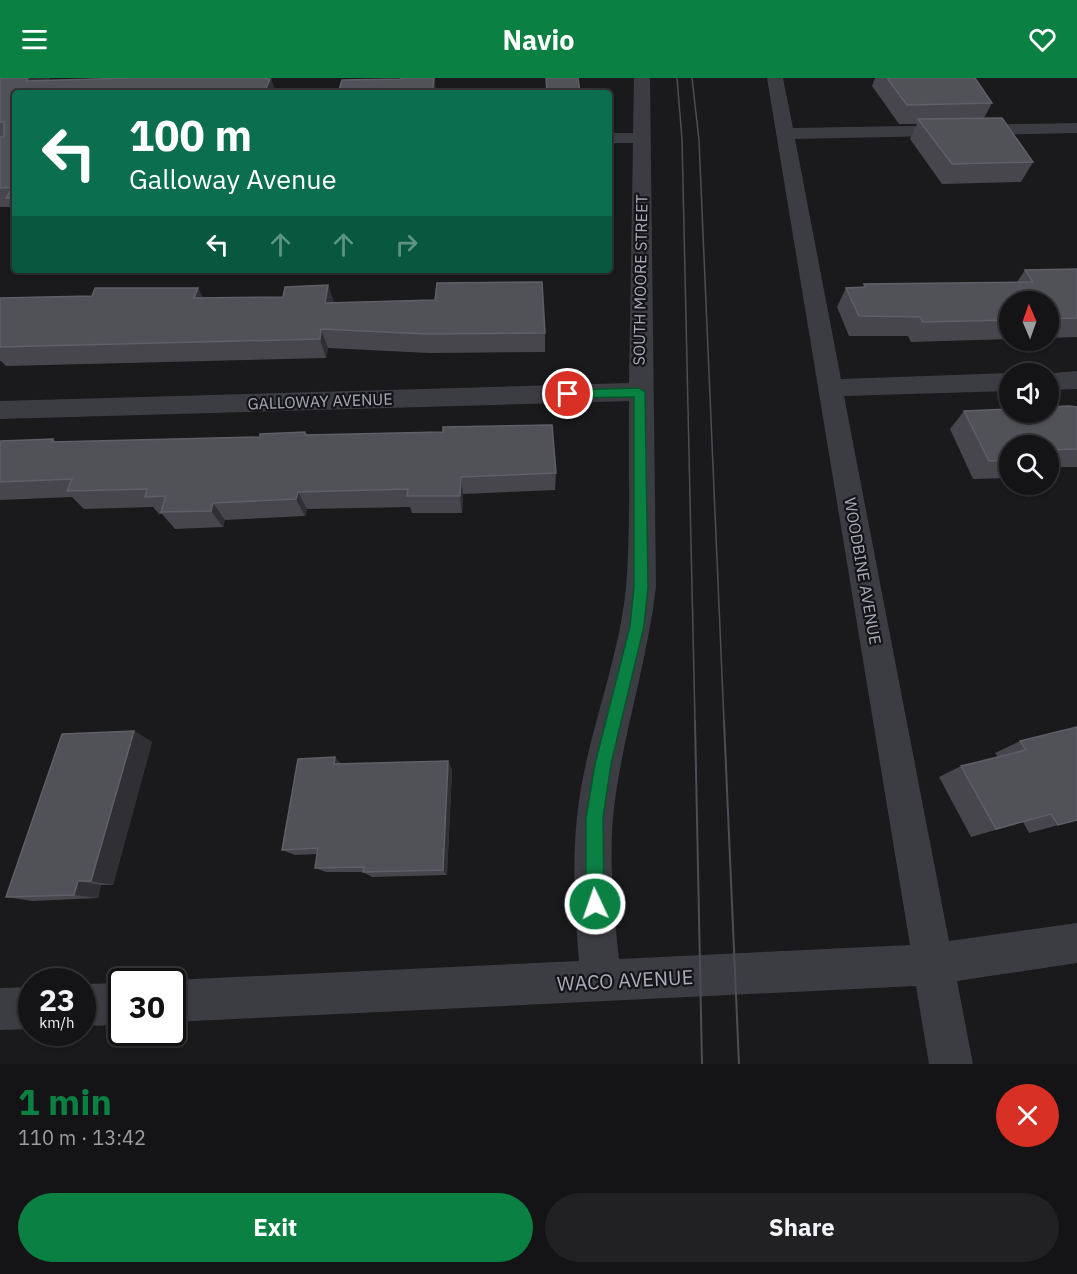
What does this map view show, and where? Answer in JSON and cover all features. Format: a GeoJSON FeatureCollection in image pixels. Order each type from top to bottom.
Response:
{"type":"FeatureCollection","features":[{"type":"Feature","properties":{"kind":"street","name":"SOUTH MOORE STREET"},"geometry":{"type":"LineString","coordinates":[[602,981],[593,885],[594,818],[603,764],[637,626],[641,587],[639,392],[642,78]]}},
{"type":"Feature","properties":{"kind":"street","name":"WOODBINE AVENUE"},"geometry":{"type":"LineString","coordinates":[[774,78],[951,1064]]}},
{"type":"Feature","properties":{"kind":"street"},"geometry":{"type":"LineString","coordinates":[[785,134],[1077,128]]}},
{"type":"Feature","properties":{"kind":"street"},"geometry":{"type":"LineString","coordinates":[[612,138],[642,138]]}},
{"type":"Feature","properties":{"kind":"street"},"geometry":{"type":"LineString","coordinates":[[1059,381],[1077,380]]}},
{"type":"Feature","properties":{"kind":"street"},"geometry":{"type":"LineString","coordinates":[[830,388],[999,382]]}},
{"type":"Feature","properties":{"kind":"street","name":"GALLOWAY AVENUE"},"geometry":{"type":"LineString","coordinates":[[0,410],[639,392]]}},
{"type":"Feature","properties":{"kind":"street","name":"WACO AVENUE"},"geometry":{"type":"LineString","coordinates":[[186,1000],[933,964],[1077,943]]}},
{"type":"Feature","properties":{"kind":"street"},"geometry":{"type":"LineString","coordinates":[[0,1009],[18,1008]]}},
{"type":"Feature","properties":{"kind":"building"},"geometry":{"type":"Polygon","coordinates":[[[0,78],[28,78],[26,81],[130,78],[270,79],[265,90],[12,90],[12,187],[0,188],[0,137],[4,137],[4,122],[0,122],[0,78]]]}},
{"type":"Feature","properties":{"kind":"building"},"geometry":{"type":"Polygon","coordinates":[[[434,78],[432,90],[339,90],[342,80],[434,78]]]}},
{"type":"Feature","properties":{"kind":"building"},"geometry":{"type":"Polygon","coordinates":[[[546,78],[578,78],[580,90],[547,90],[546,78]]]}},
{"type":"Feature","properties":{"kind":"building"},"geometry":{"type":"Polygon","coordinates":[[[887,78],[975,78],[992,103],[907,105],[887,78]]]}},
{"type":"Feature","properties":{"kind":"building"},"geometry":{"type":"Polygon","coordinates":[[[1002,118],[1033,162],[952,164],[918,119],[1002,118]]]}},
{"type":"Feature","properties":{"kind":"building"},"geometry":{"type":"Polygon","coordinates":[[[12,189],[12,198],[6,198],[12,189]]]}},
{"type":"Feature","properties":{"kind":"building"},"geometry":{"type":"Polygon","coordinates":[[[1077,269],[1077,318],[1059,319],[1059,291],[999,291],[999,320],[923,322],[920,317],[859,316],[846,288],[866,287],[864,284],[1033,282],[1025,270],[1077,269]]]}},
{"type":"Feature","properties":{"kind":"building"},"geometry":{"type":"Polygon","coordinates":[[[542,282],[545,333],[426,334],[321,329],[320,339],[0,347],[0,298],[92,296],[95,288],[198,288],[194,298],[283,297],[285,287],[328,285],[325,303],[435,300],[437,283],[542,282]]]}},
{"type":"Feature","properties":{"kind":"building"},"geometry":{"type":"Polygon","coordinates":[[[1059,406],[1077,407],[1077,449],[1059,450],[1059,435],[999,435],[999,461],[989,461],[964,411],[999,409],[999,423],[1059,423],[1059,406]]]}},
{"type":"Feature","properties":{"kind":"building"},"geometry":{"type":"Polygon","coordinates":[[[552,425],[556,473],[461,477],[460,496],[407,496],[408,489],[298,492],[296,499],[213,503],[211,511],[161,512],[166,496],[145,497],[147,489],[67,491],[72,479],[0,482],[0,441],[260,437],[260,434],[305,432],[305,435],[443,432],[443,427],[552,425]]]}},
{"type":"Feature","properties":{"kind":"building"},"geometry":{"type":"Polygon","coordinates":[[[1077,727],[1077,820],[1058,825],[1051,814],[996,829],[961,766],[1026,750],[1020,741],[1077,727]]]}},
{"type":"Feature","properties":{"kind":"building"},"geometry":{"type":"Polygon","coordinates":[[[134,731],[91,881],[78,881],[74,895],[6,897],[62,734],[134,731]]]}},
{"type":"Feature","properties":{"kind":"building"},"geometry":{"type":"Polygon","coordinates":[[[335,757],[334,764],[448,761],[443,870],[363,872],[364,867],[315,868],[318,848],[282,850],[298,759],[335,757]]]}},
{"type":"Feature","properties":{"kind":"tram line"},"geometry":{"type":"LineString","coordinates":[[677,78],[682,139],[695,722]]}},
{"type":"Feature","properties":{"kind":"tram line"},"geometry":{"type":"LineString","coordinates":[[692,78],[699,140],[724,722]]}},
{"type":"Feature","properties":{"kind":"tram line"},"geometry":{"type":"LineString","coordinates":[[695,721],[702,1064]]}},
{"type":"Feature","properties":{"kind":"tram line"},"geometry":{"type":"LineString","coordinates":[[724,721],[739,1064]]}},
{"type":"Feature","properties":{"kind":"route"},"geometry":{"type":"LineString","coordinates":[[568,394],[639,392],[641,587],[637,626],[603,764],[594,818],[595,904]]}}]}
